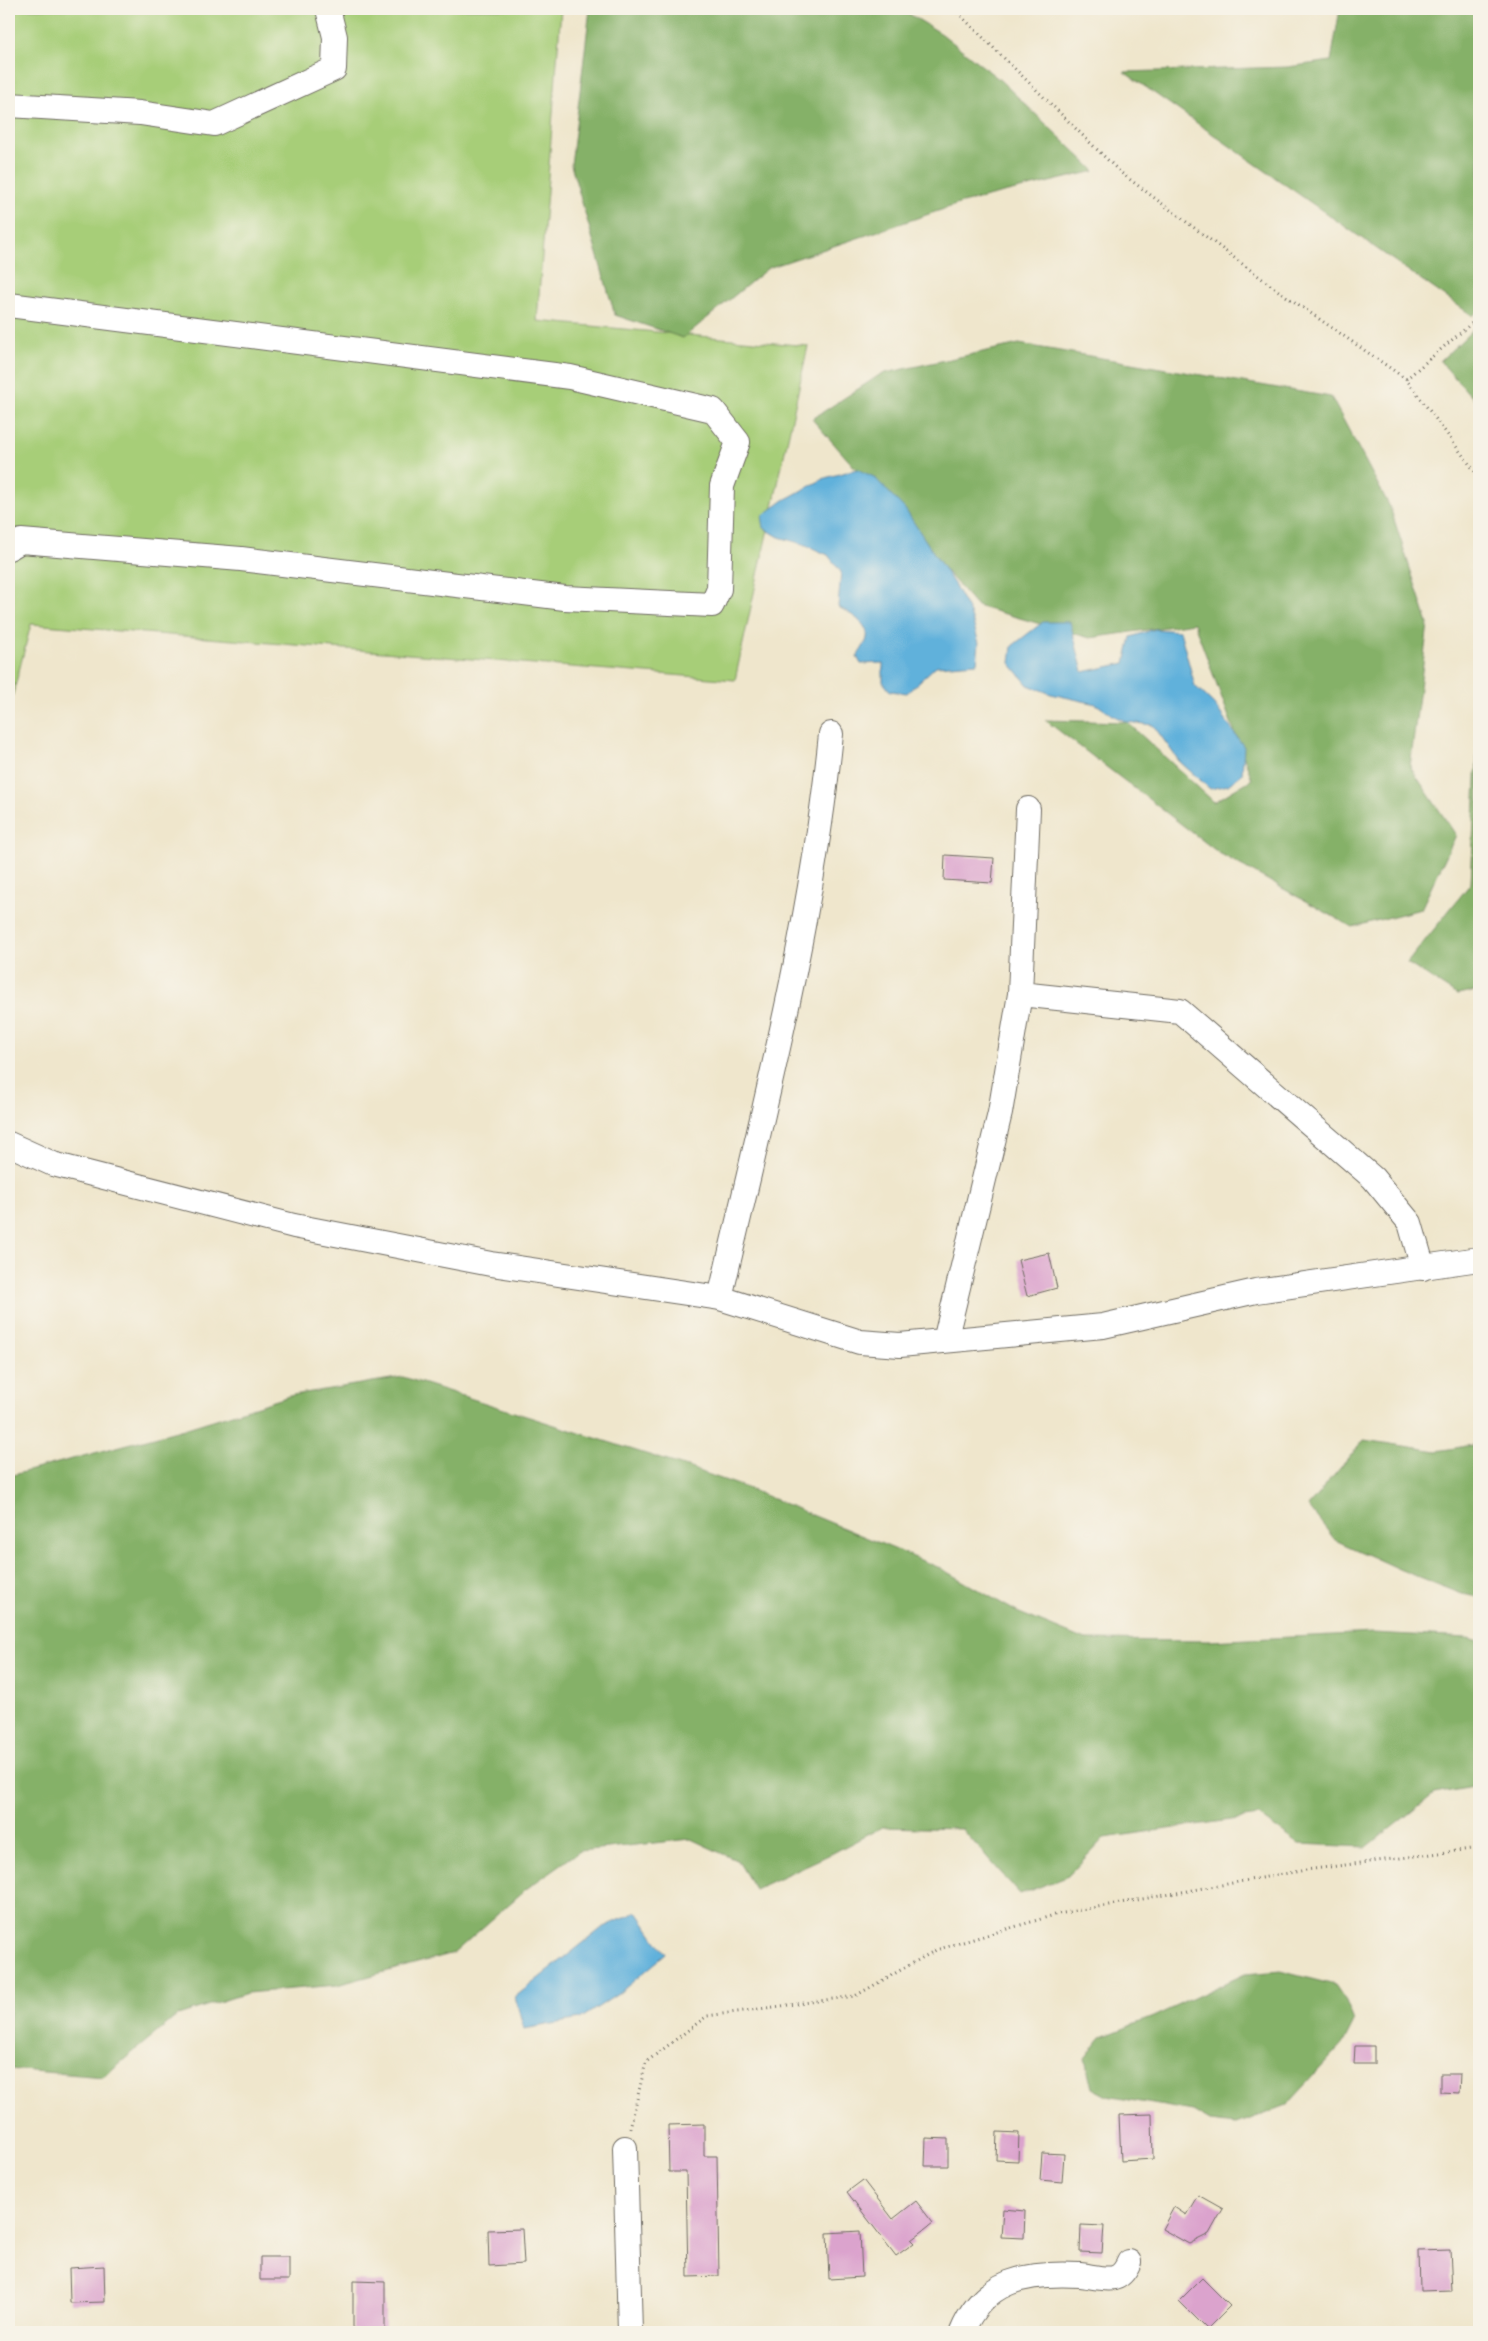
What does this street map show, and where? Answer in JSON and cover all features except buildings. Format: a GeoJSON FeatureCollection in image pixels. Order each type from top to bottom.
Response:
{"type":"FeatureCollection","features":[{"type":"Feature","properties":{"kind":"street"},"geometry":{"type":"LineString","coordinates":[[9,105],[140,113],[214,124],[334,69],[336,38],[328,9]]}},
{"type":"Feature","properties":{"kind":"street"},"geometry":{"type":"LineString","coordinates":[[9,306],[570,377],[713,410],[738,442],[722,486],[718,589],[712,605],[565,598],[203,556],[21,541],[9,548]]}},
{"type":"Feature","properties":{"kind":"street"},"geometry":{"type":"LineString","coordinates":[[720,1298],[796,969],[824,804],[831,734]]}},
{"type":"Feature","properties":{"kind":"street"},"geometry":{"type":"LineString","coordinates":[[945,1340],[1000,1113],[1020,994],[1028,809]]}},
{"type":"Feature","properties":{"kind":"street"},"geometry":{"type":"LineString","coordinates":[[1020,994],[1180,1011],[1373,1178],[1410,1223],[1423,1268]]}},
{"type":"Feature","properties":{"kind":"street"},"geometry":{"type":"LineString","coordinates":[[9,1144],[53,1164],[294,1226],[492,1264],[720,1298],[860,1342],[900,1345],[1103,1326],[1256,1291],[1479,1259]]}},
{"type":"Feature","properties":{"kind":"street"},"geometry":{"type":"LineString","coordinates":[[625,2148],[630,2332]]}},
{"type":"Feature","properties":{"kind":"street"},"geometry":{"type":"LineString","coordinates":[[962,2332],[981,2302],[996,2290],[1017,2278],[1047,2274],[1113,2278],[1120,2275],[1129,2262]]}},
{"type":"Feature","properties":{"kind":"path"},"geometry":{"type":"LineString","coordinates":[[954,9],[1120,172],[1274,287],[1406,379],[1479,477]]}},
{"type":"Feature","properties":{"kind":"path"},"geometry":{"type":"LineString","coordinates":[[1406,379],[1479,317]]}},
{"type":"Feature","properties":{"kind":"path"},"geometry":{"type":"LineString","coordinates":[[625,2148],[646,2062],[707,2016],[855,1996],[936,1950],[1058,1914],[1306,1870],[1479,1848]]}},
{"type":"Feature","properties":{"kind":"green space"},"geometry":{"type":"Polygon","coordinates":[[[9,9],[561,9],[537,321],[808,346],[735,680],[31,624],[9,710],[9,9]]]}},
{"type":"Feature","properties":{"kind":"green space"},"geometry":{"type":"Polygon","coordinates":[[[590,9],[901,9],[942,34],[1000,80],[1095,171],[962,203],[768,268],[683,338],[615,315],[571,165],[590,9]]]}},
{"type":"Feature","properties":{"kind":"green space"},"geometry":{"type":"Polygon","coordinates":[[[1340,9],[1479,9],[1479,310],[1473,316],[1124,72],[1288,67],[1331,61],[1340,9]]]}},
{"type":"Feature","properties":{"kind":"green space"},"geometry":{"type":"Polygon","coordinates":[[[1479,324],[1479,405],[1440,361],[1479,324]]]}},
{"type":"Feature","properties":{"kind":"green space"},"geometry":{"type":"Polygon","coordinates":[[[1019,344],[1331,397],[1390,507],[1428,624],[1410,767],[1456,835],[1421,909],[1352,927],[1219,853],[1045,720],[1127,722],[1214,802],[1252,779],[1194,623],[1090,638],[977,606],[812,419],[881,374],[1019,344]]]}},
{"type":"Feature","properties":{"kind":"green space"},"geometry":{"type":"Polygon","coordinates":[[[1479,716],[1479,991],[1457,995],[1407,963],[1471,883],[1479,716]]]}},
{"type":"Feature","properties":{"kind":"green space"},"geometry":{"type":"Polygon","coordinates":[[[403,1377],[687,1467],[747,1488],[940,1568],[1017,1612],[1085,1640],[1208,1641],[1374,1633],[1468,1638],[1479,1641],[1479,1786],[1434,1794],[1367,1847],[1299,1844],[1259,1816],[1104,1838],[1067,1877],[1020,1894],[962,1829],[882,1827],[833,1853],[755,1889],[738,1861],[691,1839],[580,1851],[526,1889],[454,1953],[337,1985],[247,1993],[178,2015],[103,2077],[9,2069],[9,1476],[184,1429],[293,1395],[403,1377]]]}},
{"type":"Feature","properties":{"kind":"green space"},"geometry":{"type":"Polygon","coordinates":[[[1364,1440],[1437,1451],[1479,1444],[1479,1597],[1462,1594],[1401,1570],[1335,1540],[1308,1506],[1364,1440]]]}},
{"type":"Feature","properties":{"kind":"green space"},"geometry":{"type":"Polygon","coordinates":[[[1280,1971],[1335,1985],[1346,2001],[1354,2021],[1342,2045],[1286,2105],[1236,2124],[1210,2121],[1193,2111],[1107,2096],[1092,2088],[1085,2058],[1102,2037],[1153,2017],[1245,1974],[1280,1971]]]}},
{"type":"Feature","properties":{"kind":"water"},"geometry":{"type":"Polygon","coordinates":[[[857,469],[874,477],[905,509],[954,584],[970,613],[979,643],[977,663],[936,666],[907,693],[890,691],[883,682],[883,663],[861,664],[857,657],[865,643],[867,633],[862,623],[838,607],[841,572],[828,555],[803,544],[779,537],[764,528],[762,516],[784,500],[825,478],[857,469]]]}},
{"type":"Feature","properties":{"kind":"water"},"geometry":{"type":"Polygon","coordinates":[[[1043,622],[1070,622],[1083,672],[1125,663],[1131,637],[1155,629],[1180,631],[1195,686],[1214,704],[1244,747],[1242,774],[1228,785],[1210,789],[1179,761],[1153,725],[1127,722],[1096,704],[1051,694],[1028,685],[1010,663],[1012,646],[1043,622]]]}},
{"type":"Feature","properties":{"kind":"water"},"geometry":{"type":"Polygon","coordinates":[[[637,1912],[666,1954],[618,1994],[580,2019],[524,2029],[515,1997],[602,1928],[637,1912]]]}}]}
